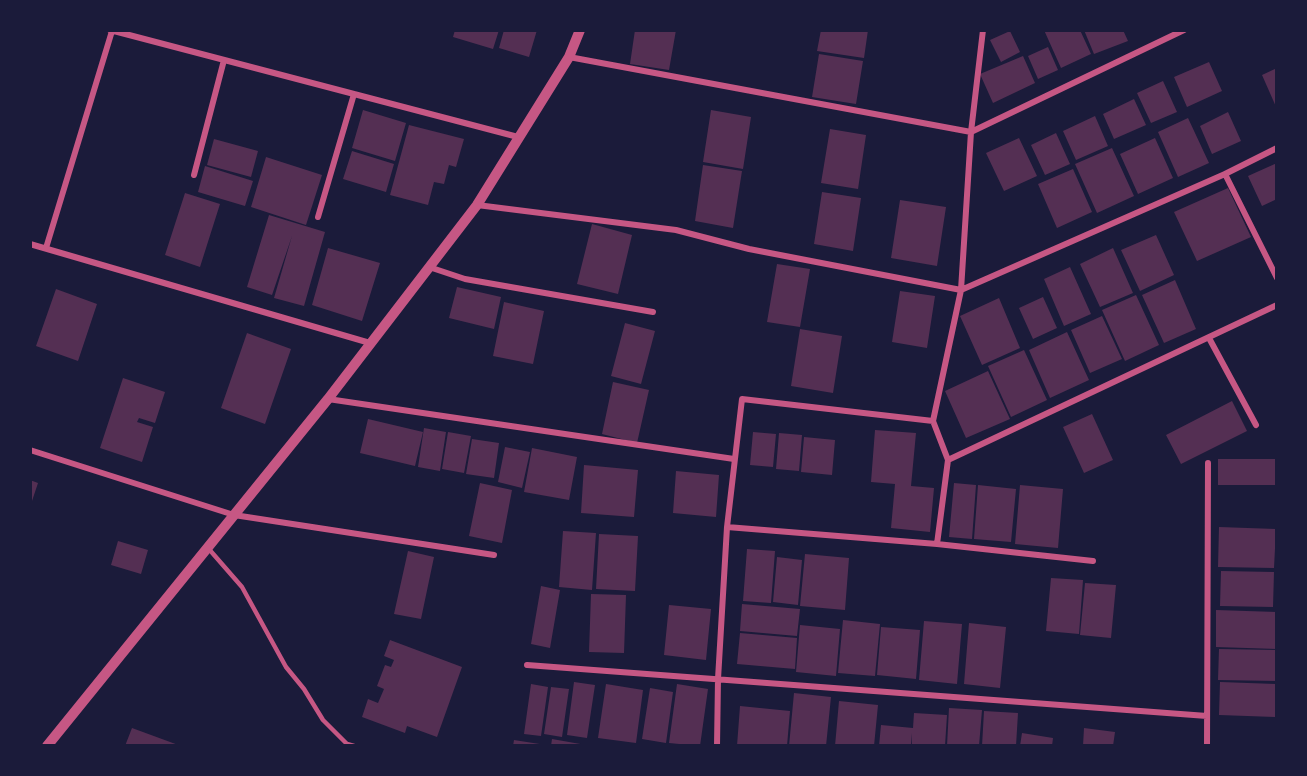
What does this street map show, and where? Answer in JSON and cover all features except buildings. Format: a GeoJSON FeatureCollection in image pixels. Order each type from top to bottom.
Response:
{"type":"FeatureCollection","features":[{"type":"Feature","properties":{"kind":"street"},"geometry":{"type":"LineString","coordinates":[[46,248],[111,30],[519,137]]}},
{"type":"Feature","properties":{"kind":"street"},"geometry":{"type":"LineString","coordinates":[[47,746],[328,399],[477,205],[569,57],[580,30]]}},
{"type":"Feature","properties":{"kind":"street"},"geometry":{"type":"LineString","coordinates":[[937,544],[948,460],[933,421],[961,290],[971,132],[983,30]]}},
{"type":"Feature","properties":{"kind":"street"},"geometry":{"type":"LineString","coordinates":[[569,57],[971,132],[1184,30]]}},
{"type":"Feature","properties":{"kind":"street"},"geometry":{"type":"LineString","coordinates":[[194,175],[224,60]]}},
{"type":"Feature","properties":{"kind":"street"},"geometry":{"type":"LineString","coordinates":[[318,217],[354,94]]}},
{"type":"Feature","properties":{"kind":"street"},"geometry":{"type":"LineString","coordinates":[[477,205],[676,230],[749,249],[961,290],[1225,174],[1277,148]]}},
{"type":"Feature","properties":{"kind":"street"},"geometry":{"type":"LineString","coordinates":[[1225,174],[1277,278]]}},
{"type":"Feature","properties":{"kind":"street"},"geometry":{"type":"LineString","coordinates":[[30,244],[370,344]]}},
{"type":"Feature","properties":{"kind":"street"},"geometry":{"type":"LineString","coordinates":[[429,267],[465,279],[653,312]]}},
{"type":"Feature","properties":{"kind":"street"},"geometry":{"type":"LineString","coordinates":[[948,460],[1277,305]]}},
{"type":"Feature","properties":{"kind":"street"},"geometry":{"type":"LineString","coordinates":[[1209,338],[1256,425]]}},
{"type":"Feature","properties":{"kind":"street"},"geometry":{"type":"LineString","coordinates":[[328,399],[734,459]]}},
{"type":"Feature","properties":{"kind":"street"},"geometry":{"type":"LineString","coordinates":[[717,746],[718,679],[727,528],[742,399],[933,421]]}},
{"type":"Feature","properties":{"kind":"street"},"geometry":{"type":"LineString","coordinates":[[30,450],[234,515],[494,555]]}},
{"type":"Feature","properties":{"kind":"street"},"geometry":{"type":"LineString","coordinates":[[1207,746],[1208,464]]}},
{"type":"Feature","properties":{"kind":"street"},"geometry":{"type":"LineString","coordinates":[[727,528],[937,544],[1093,561]]}},
{"type":"Feature","properties":{"kind":"street"},"geometry":{"type":"LineString","coordinates":[[527,665],[1207,716]]}},
{"type":"Feature","properties":{"kind":"lane"},"geometry":{"type":"LineString","coordinates":[[208,548],[242,587],[286,667],[304,689],[323,720],[347,744],[354,746]]}}]}
